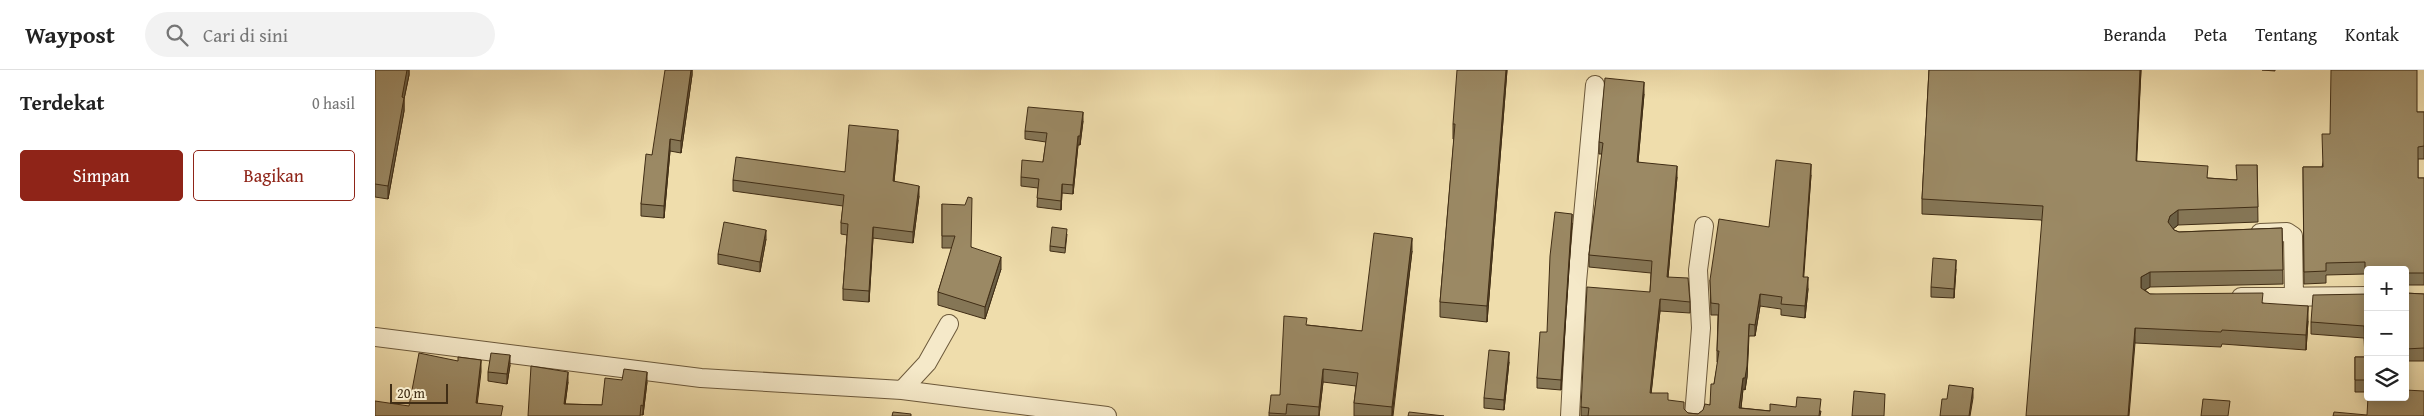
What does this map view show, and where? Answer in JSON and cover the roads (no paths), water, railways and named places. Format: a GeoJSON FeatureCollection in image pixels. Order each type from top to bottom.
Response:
{"type":"FeatureCollection","features":[{"type":"Feature","properties":{"kind":"street"},"geometry":{"type":"LineString","coordinates":[[1570,416],[1577,282],[1595,86]]}},
{"type":"Feature","properties":{"kind":"street"},"geometry":{"type":"LineString","coordinates":[[1694,416],[1701,328],[1698,270],[1704,226]]}},
{"type":"Feature","properties":{"kind":"street"},"geometry":{"type":"LineString","coordinates":[[2248,233],[2287,232],[2293,236],[2293,296]]}},
{"type":"Feature","properties":{"kind":"street"},"geometry":{"type":"LineString","coordinates":[[2227,297],[2364,296]]}},
{"type":"Feature","properties":{"kind":"street"},"geometry":{"type":"LineString","coordinates":[[902,390],[927,363],[949,324]]}},
{"type":"Feature","properties":{"kind":"street"},"geometry":{"type":"LineString","coordinates":[[375,337],[713,379],[902,390],[1107,416]]}}]}
